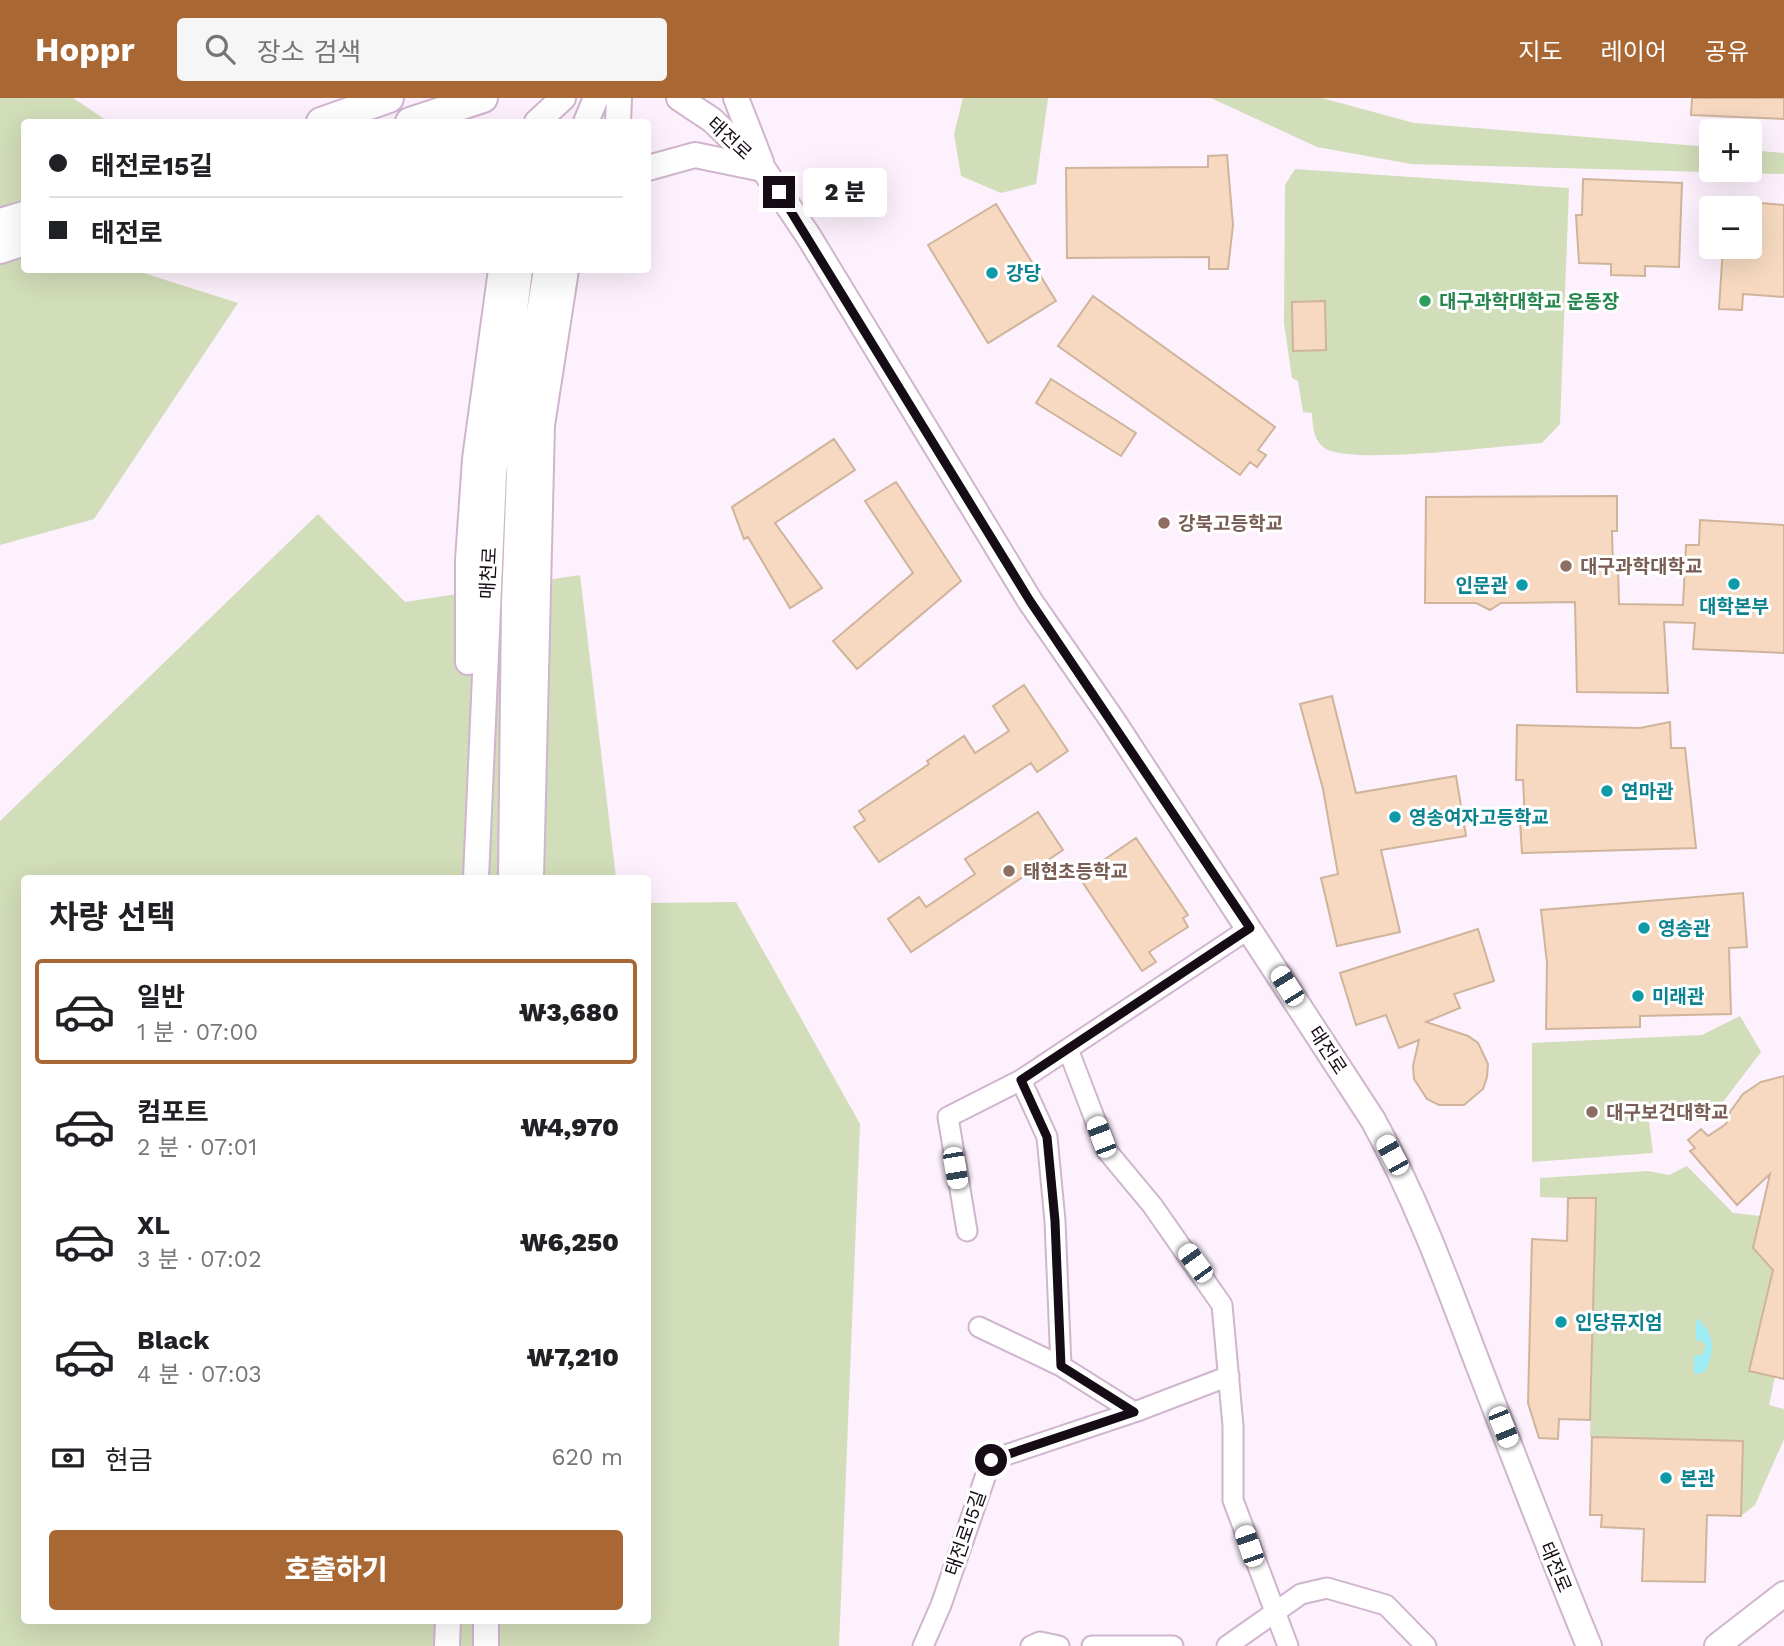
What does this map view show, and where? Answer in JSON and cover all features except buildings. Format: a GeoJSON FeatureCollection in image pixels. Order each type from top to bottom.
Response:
{"type":"FeatureCollection","features":[{"type":"Feature","properties":{"kind":"highway"},"geometry":{"type":"LineString","coordinates":[[330,119],[389,98]]}},
{"type":"Feature","properties":{"kind":"highway"},"geometry":{"type":"LineString","coordinates":[[419,119],[483,98]]}},
{"type":"Feature","properties":{"kind":"highway"},"geometry":{"type":"LineString","coordinates":[[0,223],[21,217]]}},
{"type":"Feature","properties":{"kind":"highway"},"geometry":{"type":"LineString","coordinates":[[0,249],[21,242]]}},
{"type":"Feature","properties":{"kind":"main road"},"geometry":{"type":"LineString","coordinates":[[540,119],[563,98]]}},
{"type":"Feature","properties":{"kind":"main road"},"geometry":{"type":"LineString","coordinates":[[560,119],[569,98]]}},
{"type":"Feature","properties":{"kind":"main road"},"geometry":{"type":"LineString","coordinates":[[587,119],[596,98]]}},
{"type":"Feature","properties":{"kind":"main road"},"geometry":{"type":"LineString","coordinates":[[618,119],[619,98]]}},
{"type":"Feature","properties":{"kind":"main road","name":"태전로"},"geometry":{"type":"LineString","coordinates":[[679,98],[712,120],[764,170],[808,237],[1030,601],[1250,928],[1373,1120],[1402,1173],[1512,1449],[1543,1535],[1590,1646]]}},
{"type":"Feature","properties":{"kind":"main road"},"geometry":{"type":"LineString","coordinates":[[736,98],[764,170]]}},
{"type":"Feature","properties":{"kind":"main road"},"geometry":{"type":"LineString","coordinates":[[651,167],[695,155],[764,170]]}},
{"type":"Feature","properties":{"kind":"main road"},"geometry":{"type":"LineString","coordinates":[[464,875],[468,793],[468,560],[475,459],[500,273]]}},
{"type":"Feature","properties":{"kind":"main road","name":"매천로"},"geometry":{"type":"LineString","coordinates":[[476,875],[487,581],[510,421],[520,273]]}},
{"type":"Feature","properties":{"kind":"main road"},"geometry":{"type":"LineString","coordinates":[[510,421],[546,273]]}},
{"type":"Feature","properties":{"kind":"main road"},"geometry":{"type":"LineString","coordinates":[[531,875],[542,425],[566,273]]}},
{"type":"Feature","properties":{"kind":"main road","name":"매천로"},"geometry":{"type":"LineString","coordinates":[[510,421],[514,604],[511,875]]}},
{"type":"Feature","properties":{"kind":"main road"},"geometry":{"type":"LineString","coordinates":[[1717,1646],[1784,1594]]}},
{"type":"Feature","properties":{"kind":"main road"},"geometry":{"type":"LineString","coordinates":[[447,1646],[448,1624]]}},
{"type":"Feature","properties":{"kind":"main road"},"geometry":{"type":"LineString","coordinates":[[485,1646],[486,1624]]}},
{"type":"Feature","properties":{"kind":"street"},"geometry":{"type":"LineString","coordinates":[[967,1231],[948,1117],[1021,1080],[1250,928]]}},
{"type":"Feature","properties":{"kind":"street"},"geometry":{"type":"LineString","coordinates":[[1068,1049],[1107,1151],[1152,1205],[1222,1305],[1230,1376],[1233,1500],[1274,1615],[1288,1646]]}},
{"type":"Feature","properties":{"kind":"street"},"geometry":{"type":"LineString","coordinates":[[1021,1080],[1047,1137],[1055,1221],[1061,1366]]}},
{"type":"Feature","properties":{"kind":"street"},"geometry":{"type":"LineString","coordinates":[[979,1327],[1061,1366],[1134,1412]]}},
{"type":"Feature","properties":{"kind":"street","name":"태전로15길"},"geometry":{"type":"LineString","coordinates":[[923,1646],[941,1605],[991,1460],[1134,1412],[1230,1376]]}},
{"type":"Feature","properties":{"kind":"street"},"geometry":{"type":"LineString","coordinates":[[1227,1646],[1301,1594],[1326,1587],[1386,1605],[1426,1646]]}},
{"type":"Feature","properties":{"kind":"street"},"geometry":{"type":"LineString","coordinates":[[1031,1646],[1040,1642],[1059,1646]]}},
{"type":"Feature","properties":{"kind":"street"},"geometry":{"type":"LineString","coordinates":[[1092,1646],[1173,1646]]}},
{"type":"Feature","properties":{"kind":"green space"},"geometry":{"type":"Polygon","coordinates":[[[0,98],[73,98],[104,119],[21,119],[21,273],[143,273],[238,303],[94,519],[0,545],[0,98]]]}},
{"type":"Feature","properties":{"kind":"green space"},"geometry":{"type":"Polygon","coordinates":[[[963,98],[1048,98],[1036,184],[1001,193],[961,176],[954,134],[963,98]]]}},
{"type":"Feature","properties":{"kind":"green space"},"geometry":{"type":"Polygon","coordinates":[[[1211,98],[1322,98],[1414,123],[1699,146],[1699,172],[1411,164],[1317,147],[1211,98]]]}},
{"type":"Feature","properties":{"kind":"green space"},"geometry":{"type":"Polygon","coordinates":[[[1762,151],[1784,153],[1784,174],[1762,173],[1762,151]]]}},
{"type":"Feature","properties":{"kind":"green space","name":"대구과학대학교 운동장"},"geometry":{"type":"Polygon","coordinates":[[[1295,169],[1569,188],[1560,424],[1542,443],[1431,453],[1369,455],[1328,450],[1319,443],[1312,413],[1303,412],[1298,381],[1292,378],[1284,323],[1285,185],[1295,169]]]}},
{"type":"Feature","properties":{"kind":"green space"},"geometry":{"type":"Polygon","coordinates":[[[318,514],[405,602],[580,575],[616,875],[21,875],[21,1624],[651,1624],[651,903],[736,902],[860,1124],[839,1646],[0,1646],[0,821],[318,514]]]}},
{"type":"Feature","properties":{"kind":"green space"},"geometry":{"type":"Polygon","coordinates":[[[1740,1016],[1761,1052],[1707,1123],[1684,1108],[1649,1122],[1653,1153],[1532,1162],[1532,1043],[1702,1035],[1740,1016]]]}},
{"type":"Feature","properties":{"kind":"green space"},"geometry":{"type":"Polygon","coordinates":[[[1687,1166],[1733,1213],[1761,1216],[1753,1248],[1773,1270],[1749,1371],[1775,1377],[1769,1405],[1784,1409],[1784,1439],[1755,1505],[1741,1516],[1742,1441],[1590,1437],[1596,1199],[1540,1197],[1540,1178],[1648,1171],[1669,1175],[1687,1166]]]}},
{"type":"Feature","properties":{"kind":"water"},"geometry":{"type":"Polygon","coordinates":[[[1696,1318],[1706,1328],[1712,1347],[1707,1368],[1703,1373],[1694,1374],[1694,1356],[1702,1355],[1706,1347],[1704,1342],[1696,1340],[1696,1318]]]}},
{"type":"Feature","properties":{"kind":"place","name":"강당"},"geometry":{"type":"Point","coordinates":[992,273]}},
{"type":"Feature","properties":{"kind":"place","name":"대구과학대학교 운동장"},"geometry":{"type":"Point","coordinates":[1425,301]}},
{"type":"Feature","properties":{"kind":"place","name":"강북고등학교"},"geometry":{"type":"Point","coordinates":[1164,523]}},
{"type":"Feature","properties":{"kind":"place","name":"대구과학대학교"},"geometry":{"type":"Point","coordinates":[1566,566]}},
{"type":"Feature","properties":{"kind":"place","name":"대학본부"},"geometry":{"type":"Point","coordinates":[1734,584]}},
{"type":"Feature","properties":{"kind":"place","name":"인문관"},"geometry":{"type":"Point","coordinates":[1522,585]}},
{"type":"Feature","properties":{"kind":"place","name":"연마관"},"geometry":{"type":"Point","coordinates":[1607,791]}},
{"type":"Feature","properties":{"kind":"place","name":"영송여자고등학교"},"geometry":{"type":"Point","coordinates":[1395,817]}},
{"type":"Feature","properties":{"kind":"place","name":"태현초등학교"},"geometry":{"type":"Point","coordinates":[1009,871]}},
{"type":"Feature","properties":{"kind":"place","name":"영송관"},"geometry":{"type":"Point","coordinates":[1644,928]}},
{"type":"Feature","properties":{"kind":"place","name":"미래관"},"geometry":{"type":"Point","coordinates":[1638,996]}},
{"type":"Feature","properties":{"kind":"place","name":"대구보건대학교"},"geometry":{"type":"Point","coordinates":[1592,1112]}},
{"type":"Feature","properties":{"kind":"place","name":"인당뮤지엄"},"geometry":{"type":"Point","coordinates":[1561,1322]}},
{"type":"Feature","properties":{"kind":"place","name":"본관"},"geometry":{"type":"Point","coordinates":[1666,1478]}},
{"type":"Feature","properties":{"kind":"route"},"geometry":{"type":"LineString","coordinates":[[779,192],[977,519],[1250,928],[1021,1080],[1047,1137],[1055,1221],[1061,1366],[1134,1412],[991,1460]]}}]}
